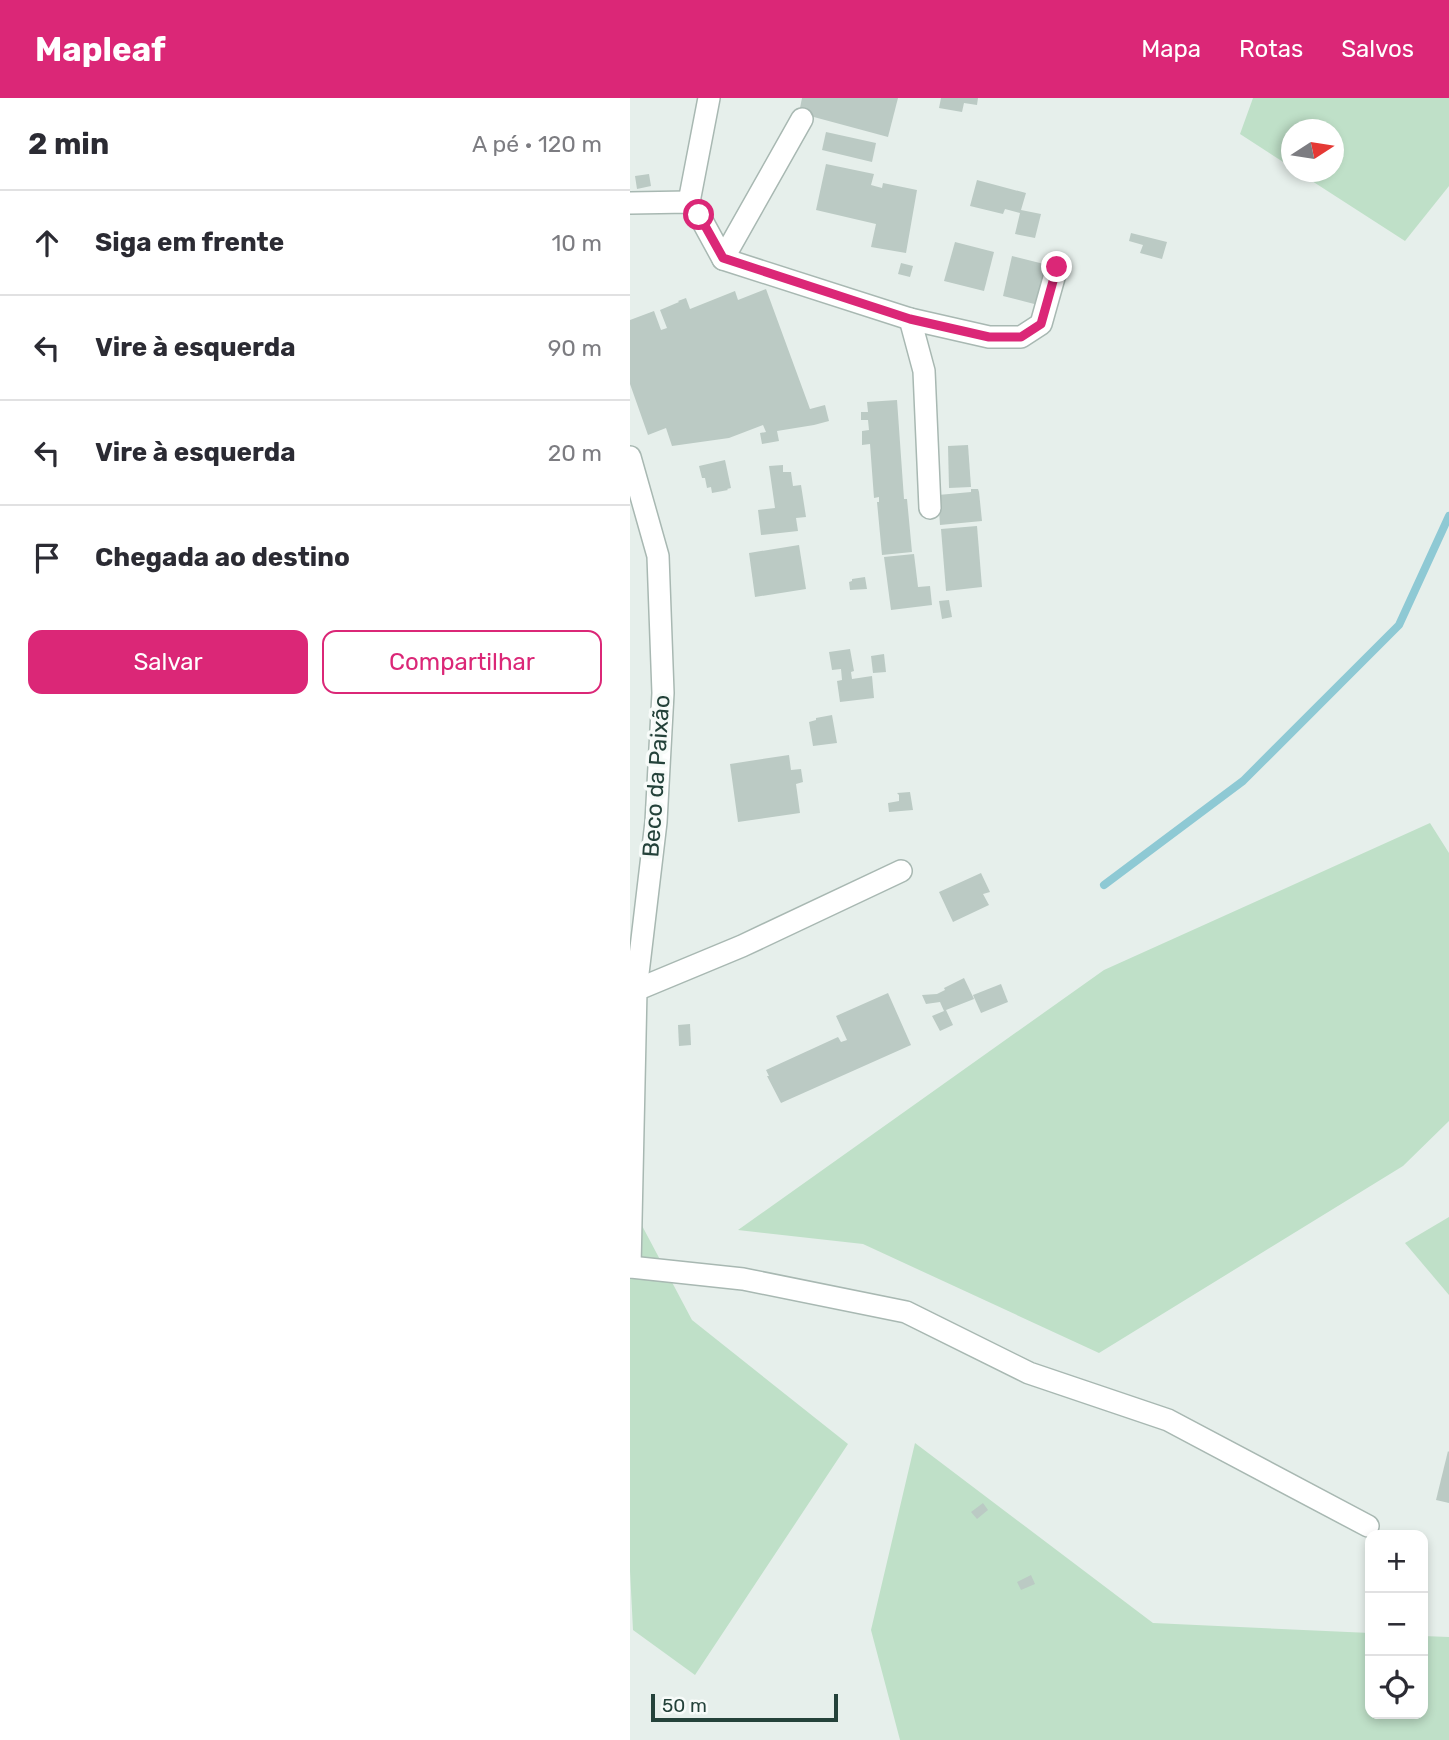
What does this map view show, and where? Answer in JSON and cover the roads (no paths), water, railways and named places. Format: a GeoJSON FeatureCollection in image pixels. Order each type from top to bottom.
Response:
{"type":"FeatureCollection","features":[{"type":"Feature","properties":{"kind":"street"},"geometry":{"type":"LineString","coordinates":[[709,98],[689,202],[723,258],[910,319],[989,337],[1021,337],[1041,324],[1057,267]]}},
{"type":"Feature","properties":{"kind":"street"},"geometry":{"type":"LineString","coordinates":[[723,258],[802,119]]}},
{"type":"Feature","properties":{"kind":"street"},"geometry":{"type":"LineString","coordinates":[[630,203],[689,202]]}},
{"type":"Feature","properties":{"kind":"street"},"geometry":{"type":"LineString","coordinates":[[910,319],[924,371],[930,508]]}},
{"type":"Feature","properties":{"kind":"street","name":"Beco da Paixão"},"geometry":{"type":"LineString","coordinates":[[630,457],[658,556],[663,692],[656,822],[636,990],[630,1267]]}},
{"type":"Feature","properties":{"kind":"street"},"geometry":{"type":"LineString","coordinates":[[636,990],[742,946],[901,871]]}},
{"type":"Feature","properties":{"kind":"street"},"geometry":{"type":"LineString","coordinates":[[630,1267],[743,1279],[906,1312],[1030,1373],[1168,1420],[1368,1526]]}},
{"type":"Feature","properties":{"kind":"waterway"},"geometry":{"type":"LineString","coordinates":[[1104,885],[1243,781],[1399,625],[1449,516]]}}]}
